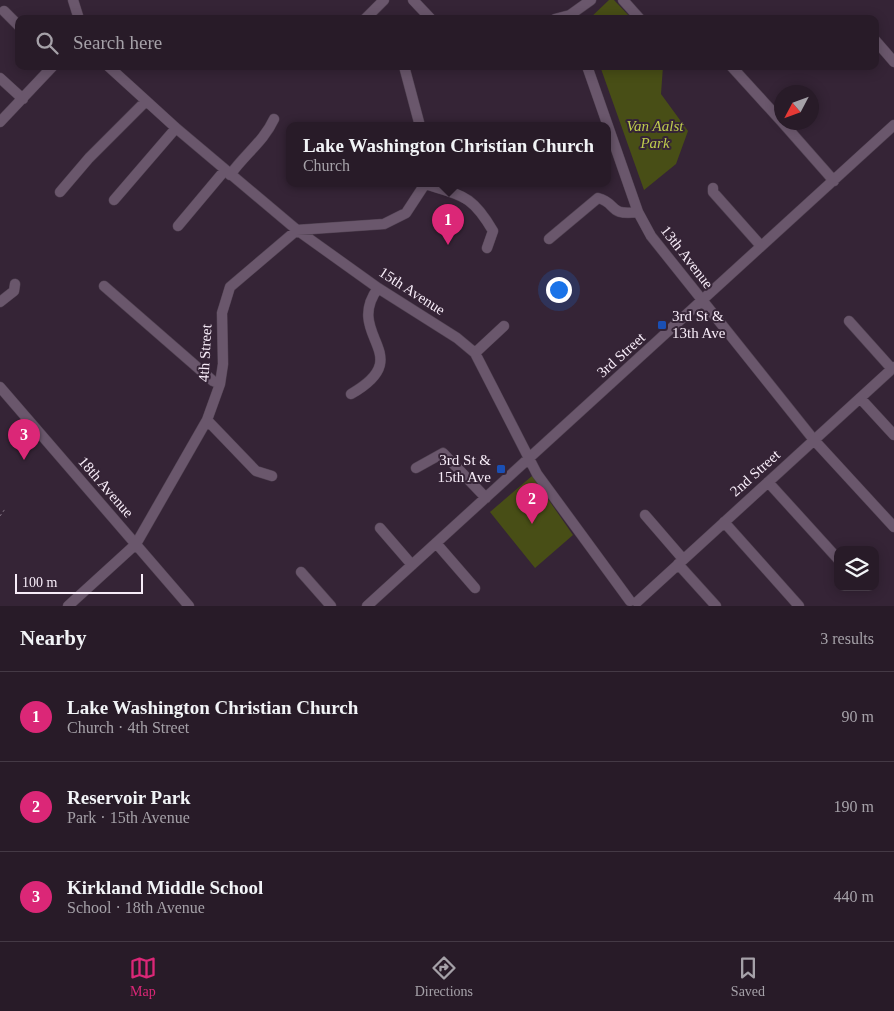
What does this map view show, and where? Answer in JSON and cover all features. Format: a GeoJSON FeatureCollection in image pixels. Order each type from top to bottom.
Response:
{"type":"FeatureCollection","features":[{"type":"Feature","properties":{"kind":"street"},"geometry":{"type":"LineString","coordinates":[[73,0],[78,15]]}},
{"type":"Feature","properties":{"kind":"street"},"geometry":{"type":"LineString","coordinates":[[369,15],[384,0]]}},
{"type":"Feature","properties":{"kind":"street"},"geometry":{"type":"LineString","coordinates":[[413,0],[426,15]]}},
{"type":"Feature","properties":{"kind":"street"},"geometry":{"type":"LineString","coordinates":[[573,15],[591,0]]}},
{"type":"Feature","properties":{"kind":"street"},"geometry":{"type":"LineString","coordinates":[[623,0],[636,15]]}},
{"type":"Feature","properties":{"kind":"street"},"geometry":{"type":"LineString","coordinates":[[4,11],[15,22]]}},
{"type":"Feature","properties":{"kind":"street"},"geometry":{"type":"LineString","coordinates":[[879,45],[894,62]]}},
{"type":"Feature","properties":{"kind":"street"},"geometry":{"type":"LineString","coordinates":[[0,122],[49,70]]}},
{"type":"Feature","properties":{"kind":"street","name":"15th Avenue"},"geometry":{"type":"LineString","coordinates":[[112,70],[176,128],[297,230],[378,288],[475,352],[537,474],[633,604]]}},
{"type":"Feature","properties":{"kind":"street"},"geometry":{"type":"LineString","coordinates":[[405,70],[419,122]]}},
{"type":"Feature","properties":{"kind":"street","name":"13th Avenue"},"geometry":{"type":"LineString","coordinates":[[588,70],[607,122]]}},
{"type":"Feature","properties":{"kind":"street"},"geometry":{"type":"LineString","coordinates":[[735,70],[774,113]]}},
{"type":"Feature","properties":{"kind":"street"},"geometry":{"type":"LineString","coordinates":[[0,78],[23,99]]}},
{"type":"Feature","properties":{"kind":"street"},"geometry":{"type":"LineString","coordinates":[[60,192],[101,145],[146,101]]}},
{"type":"Feature","properties":{"kind":"street"},"geometry":{"type":"LineString","coordinates":[[178,226],[227,172],[264,137],[274,119]]}},
{"type":"Feature","properties":{"kind":"street"},"geometry":{"type":"LineString","coordinates":[[114,200],[176,128]]}},
{"type":"Feature","properties":{"kind":"street"},"geometry":{"type":"LineString","coordinates":[[789,130],[834,180]]}},
{"type":"Feature","properties":{"kind":"street","name":"3rd Street"},"geometry":{"type":"LineString","coordinates":[[367,606],[834,180],[892,130]]}},
{"type":"Feature","properties":{"kind":"street","name":"13th Avenue"},"geometry":{"type":"LineString","coordinates":[[611,135],[638,212],[651,236],[814,440],[894,527]]}},
{"type":"Feature","properties":{"kind":"street"},"geometry":{"type":"LineString","coordinates":[[297,230],[384,224],[406,213],[423,187]]}},
{"type":"Feature","properties":{"kind":"street"},"geometry":{"type":"LineString","coordinates":[[433,187],[470,200],[482,212],[493,231],[487,248]]}},
{"type":"Feature","properties":{"kind":"street"},"geometry":{"type":"LineString","coordinates":[[713,188],[713,192],[728,210],[762,246]]}},
{"type":"Feature","properties":{"kind":"street"},"geometry":{"type":"LineString","coordinates":[[549,239],[598,198],[604,200],[616,211],[623,214],[638,212]]}},
{"type":"Feature","properties":{"kind":"street","name":"4th Street"},"geometry":{"type":"LineString","coordinates":[[73,604],[136,544],[207,420],[220,384],[223,364],[222,313],[230,287],[297,230]]}},
{"type":"Feature","properties":{"kind":"street"},"geometry":{"type":"LineString","coordinates":[[0,302],[14,292],[15,284]]}},
{"type":"Feature","properties":{"kind":"street"},"geometry":{"type":"LineString","coordinates":[[104,286],[213,381],[220,384]]}},
{"type":"Feature","properties":{"kind":"street"},"geometry":{"type":"LineString","coordinates":[[351,394],[374,379],[380,371],[382,361],[368,318],[368,306],[378,288]]}},
{"type":"Feature","properties":{"kind":"street"},"geometry":{"type":"LineString","coordinates":[[849,321],[893,368]]}},
{"type":"Feature","properties":{"kind":"street"},"geometry":{"type":"LineString","coordinates":[[475,352],[504,326]]}},
{"type":"Feature","properties":{"kind":"street","name":"2nd Street"},"geometry":{"type":"LineString","coordinates":[[633,604],[893,368]]}},
{"type":"Feature","properties":{"kind":"street","name":"18th Avenue"},"geometry":{"type":"LineString","coordinates":[[0,387],[189,606]]}},
{"type":"Feature","properties":{"kind":"street"},"geometry":{"type":"LineString","coordinates":[[860,398],[894,435]]}},
{"type":"Feature","properties":{"kind":"street"},"geometry":{"type":"LineString","coordinates":[[207,420],[256,472],[272,476]]}},
{"type":"Feature","properties":{"kind":"street"},"geometry":{"type":"LineString","coordinates":[[416,468],[444,453],[486,498]]}},
{"type":"Feature","properties":{"kind":"street"},"geometry":{"type":"LineString","coordinates":[[768,482],[834,555]]}},
{"type":"Feature","properties":{"kind":"street"},"geometry":{"type":"LineString","coordinates":[[645,515],[716,606]]}},
{"type":"Feature","properties":{"kind":"street"},"geometry":{"type":"LineString","coordinates":[[724,522],[799,606]]}},
{"type":"Feature","properties":{"kind":"street"},"geometry":{"type":"LineString","coordinates":[[380,528],[412,565]]}},
{"type":"Feature","properties":{"kind":"street"},"geometry":{"type":"LineString","coordinates":[[436,543],[475,588]]}},
{"type":"Feature","properties":{"kind":"street"},"geometry":{"type":"LineString","coordinates":[[301,572],[331,606]]}},
{"type":"Feature","properties":{"kind":"path"},"geometry":{"type":"LineString","coordinates":[[0,516],[5,509]]}},
{"type":"Feature","properties":{"kind":"green space"},"geometry":{"type":"Polygon","coordinates":[[[609,0],[614,0],[628,15],[593,15],[609,0]]]}},
{"type":"Feature","properties":{"kind":"green space","name":"Van Aalst Park"},"geometry":{"type":"Polygon","coordinates":[[[601,70],[663,70],[661,94],[688,131],[676,164],[644,190],[601,70]]]}},
{"type":"Feature","properties":{"kind":"green space"},"geometry":{"type":"Polygon","coordinates":[[[532,476],[573,535],[535,568],[490,512],[532,476]]]}},
{"type":"Feature","properties":{"kind":"place","name":"Lake Washington Christian Church"},"geometry":{"type":"Point","coordinates":[448,245]}},
{"type":"Feature","properties":{"kind":"place","name":"3rd St & 13th Ave"},"geometry":{"type":"Point","coordinates":[662,325]}},
{"type":"Feature","properties":{"kind":"place","name":"Kirkland Middle School"},"geometry":{"type":"Point","coordinates":[24,460]}},
{"type":"Feature","properties":{"kind":"place","name":"3rd St & 15th Ave"},"geometry":{"type":"Point","coordinates":[501,469]}},
{"type":"Feature","properties":{"kind":"place","name":"Reservoir Park"},"geometry":{"type":"Point","coordinates":[532,524]}}]}
